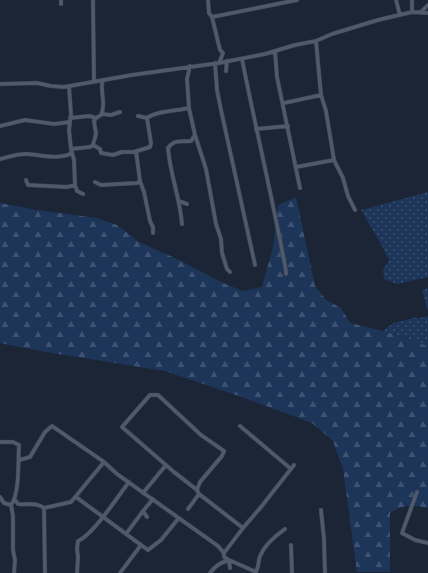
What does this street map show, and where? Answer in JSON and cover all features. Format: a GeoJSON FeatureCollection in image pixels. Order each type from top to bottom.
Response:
{"type":"FeatureCollection","features":[{"type":"Feature","properties":{"kind":"street"},"geometry":{"type":"LineString","coordinates":[[93,0],[94,82]]}},
{"type":"Feature","properties":{"kind":"street"},"geometry":{"type":"LineString","coordinates":[[208,0],[209,13],[212,17],[220,50],[223,53],[217,63],[217,90],[255,265]]}},
{"type":"Feature","properties":{"kind":"street"},"geometry":{"type":"LineString","coordinates":[[212,17],[297,0]]}},
{"type":"Feature","properties":{"kind":"street"},"geometry":{"type":"LineString","coordinates":[[396,0],[400,15]]}},
{"type":"Feature","properties":{"kind":"street"},"geometry":{"type":"LineString","coordinates":[[412,0],[412,12]]}},
{"type":"Feature","properties":{"kind":"street"},"geometry":{"type":"LineString","coordinates":[[421,12],[428,4]]}},
{"type":"Feature","properties":{"kind":"street"},"geometry":{"type":"LineString","coordinates":[[0,84],[37,83],[51,86],[69,86],[242,59],[316,41],[332,34],[378,20],[412,12],[428,13]]}},
{"type":"Feature","properties":{"kind":"street"},"geometry":{"type":"LineString","coordinates":[[316,41],[321,95],[326,111],[334,160],[343,178],[354,210]]}},
{"type":"Feature","properties":{"kind":"street"},"geometry":{"type":"LineString","coordinates":[[275,51],[278,77],[300,188]]}},
{"type":"Feature","properties":{"kind":"street"},"geometry":{"type":"LineString","coordinates":[[242,59],[286,274]]}},
{"type":"Feature","properties":{"kind":"street"},"geometry":{"type":"LineString","coordinates":[[226,71],[227,61]]}},
{"type":"Feature","properties":{"kind":"street"},"geometry":{"type":"LineString","coordinates":[[190,66],[187,79],[189,108],[195,135],[206,169],[216,226],[221,239],[222,253],[227,269],[230,272]]}},
{"type":"Feature","properties":{"kind":"street"},"geometry":{"type":"LineString","coordinates":[[102,114],[104,104],[103,80]]}},
{"type":"Feature","properties":{"kind":"street"},"geometry":{"type":"LineString","coordinates":[[69,86],[69,130],[74,160],[75,185],[77,191],[83,194]]}},
{"type":"Feature","properties":{"kind":"street"},"geometry":{"type":"LineString","coordinates":[[284,103],[321,95]]}},
{"type":"Feature","properties":{"kind":"street"},"geometry":{"type":"LineString","coordinates":[[138,116],[147,118],[153,114],[189,108]]}},
{"type":"Feature","properties":{"kind":"street"},"geometry":{"type":"LineString","coordinates":[[0,159],[27,154],[53,156],[67,155],[72,151],[90,147],[93,145],[96,134],[94,121],[96,118],[102,114],[112,115],[120,112]]}},
{"type":"Feature","properties":{"kind":"street"},"geometry":{"type":"LineString","coordinates":[[0,126],[25,120],[54,124],[89,116],[96,118]]}},
{"type":"Feature","properties":{"kind":"street"},"geometry":{"type":"LineString","coordinates":[[93,145],[100,149],[101,153],[107,154],[136,151],[150,147],[151,145],[147,118]]}},
{"type":"Feature","properties":{"kind":"street"},"geometry":{"type":"LineString","coordinates":[[256,129],[288,126]]}},
{"type":"Feature","properties":{"kind":"street"},"geometry":{"type":"LineString","coordinates":[[182,224],[179,201],[172,179],[168,148],[172,142],[191,141],[195,135]]}},
{"type":"Feature","properties":{"kind":"street"},"geometry":{"type":"LineString","coordinates":[[136,151],[140,181],[144,192],[150,221],[154,227],[153,233]]}},
{"type":"Feature","properties":{"kind":"street"},"geometry":{"type":"LineString","coordinates":[[296,167],[334,160]]}},
{"type":"Feature","properties":{"kind":"street"},"geometry":{"type":"LineString","coordinates":[[26,180],[28,186],[67,187],[75,185]]}},
{"type":"Feature","properties":{"kind":"street"},"geometry":{"type":"LineString","coordinates":[[95,182],[101,186],[137,183],[140,181]]}},
{"type":"Feature","properties":{"kind":"street"},"geometry":{"type":"LineString","coordinates":[[179,201],[187,204]]}},
{"type":"Feature","properties":{"kind":"street"},"geometry":{"type":"LineString","coordinates":[[188,509],[198,492],[200,482],[222,456],[224,451],[201,435],[158,395],[150,395],[122,427],[198,492],[243,528]]}},
{"type":"Feature","properties":{"kind":"street"},"geometry":{"type":"LineString","coordinates":[[19,460],[30,457],[45,432],[52,426],[104,462],[128,482],[153,498],[218,546],[229,560],[256,572],[262,550],[273,538],[285,529]]}},
{"type":"Feature","properties":{"kind":"street"},"geometry":{"type":"LineString","coordinates":[[222,562],[224,555],[243,528],[261,508],[293,467],[240,426]]}},
{"type":"Feature","properties":{"kind":"street"},"geometry":{"type":"LineString","coordinates":[[0,442],[13,442],[19,445],[15,500],[11,505],[13,516],[13,550],[15,560],[14,573]]}},
{"type":"Feature","properties":{"kind":"street"},"geometry":{"type":"LineString","coordinates":[[15,500],[18,504],[31,503],[44,508],[70,503],[104,462]]}},
{"type":"Feature","properties":{"kind":"street"},"geometry":{"type":"LineString","coordinates":[[143,493],[166,465]]}},
{"type":"Feature","properties":{"kind":"street"},"geometry":{"type":"LineString","coordinates":[[77,573],[78,541],[83,539],[102,517],[128,482]]}},
{"type":"Feature","properties":{"kind":"street"},"geometry":{"type":"LineString","coordinates":[[417,492],[402,533],[415,540],[428,543]]}},
{"type":"Feature","properties":{"kind":"street"},"geometry":{"type":"LineString","coordinates":[[0,497],[4,504],[11,505]]}},
{"type":"Feature","properties":{"kind":"street"},"geometry":{"type":"LineString","coordinates":[[76,497],[148,550],[161,540],[178,520]]}},
{"type":"Feature","properties":{"kind":"street"},"geometry":{"type":"LineString","coordinates":[[126,534],[153,498]]}},
{"type":"Feature","properties":{"kind":"street"},"geometry":{"type":"LineString","coordinates":[[164,507],[169,506]]}},
{"type":"Feature","properties":{"kind":"street"},"geometry":{"type":"LineString","coordinates":[[44,508],[45,573]]}},
{"type":"Feature","properties":{"kind":"street"},"geometry":{"type":"LineString","coordinates":[[320,510],[324,539],[325,573]]}},
{"type":"Feature","properties":{"kind":"street"},"geometry":{"type":"LineString","coordinates":[[143,511],[147,517]]}},
{"type":"Feature","properties":{"kind":"street"},"geometry":{"type":"LineString","coordinates":[[115,567],[120,572],[140,545]]}},
{"type":"Feature","properties":{"kind":"street"},"geometry":{"type":"LineString","coordinates":[[291,545],[292,573]]}},
{"type":"Feature","properties":{"kind":"street"},"geometry":{"type":"LineString","coordinates":[[210,573],[215,566],[229,560]]}},
{"type":"Feature","properties":{"kind":"street"},"geometry":{"type":"LineString","coordinates":[[229,560],[230,568]]}},
{"type":"Feature","properties":{"kind":"street"},"geometry":{"type":"LineString","coordinates":[[246,568],[246,573]]}},
{"type":"Feature","properties":{"kind":"green space"},"geometry":{"type":"Polygon","coordinates":[[[428,192],[428,277],[397,284],[384,279],[383,270],[389,260],[361,210],[428,192]]]}},
{"type":"Feature","properties":{"kind":"green space"},"geometry":{"type":"Polygon","coordinates":[[[296,197],[315,286],[326,300],[341,308],[350,323],[383,331],[428,346],[428,508],[408,506],[390,513],[390,572],[357,572],[343,469],[333,441],[312,423],[165,371],[0,343],[0,203],[37,210],[97,218],[117,225],[139,242],[242,291],[262,287],[273,247],[278,205],[296,197]]]}},
{"type":"Feature","properties":{"kind":"green space"},"geometry":{"type":"Polygon","coordinates":[[[428,288],[428,312],[422,290],[428,288]]]}},
{"type":"Feature","properties":{"kind":"green space"},"geometry":{"type":"Polygon","coordinates":[[[428,316],[428,346],[383,331],[393,323],[428,316]]]}}]}
